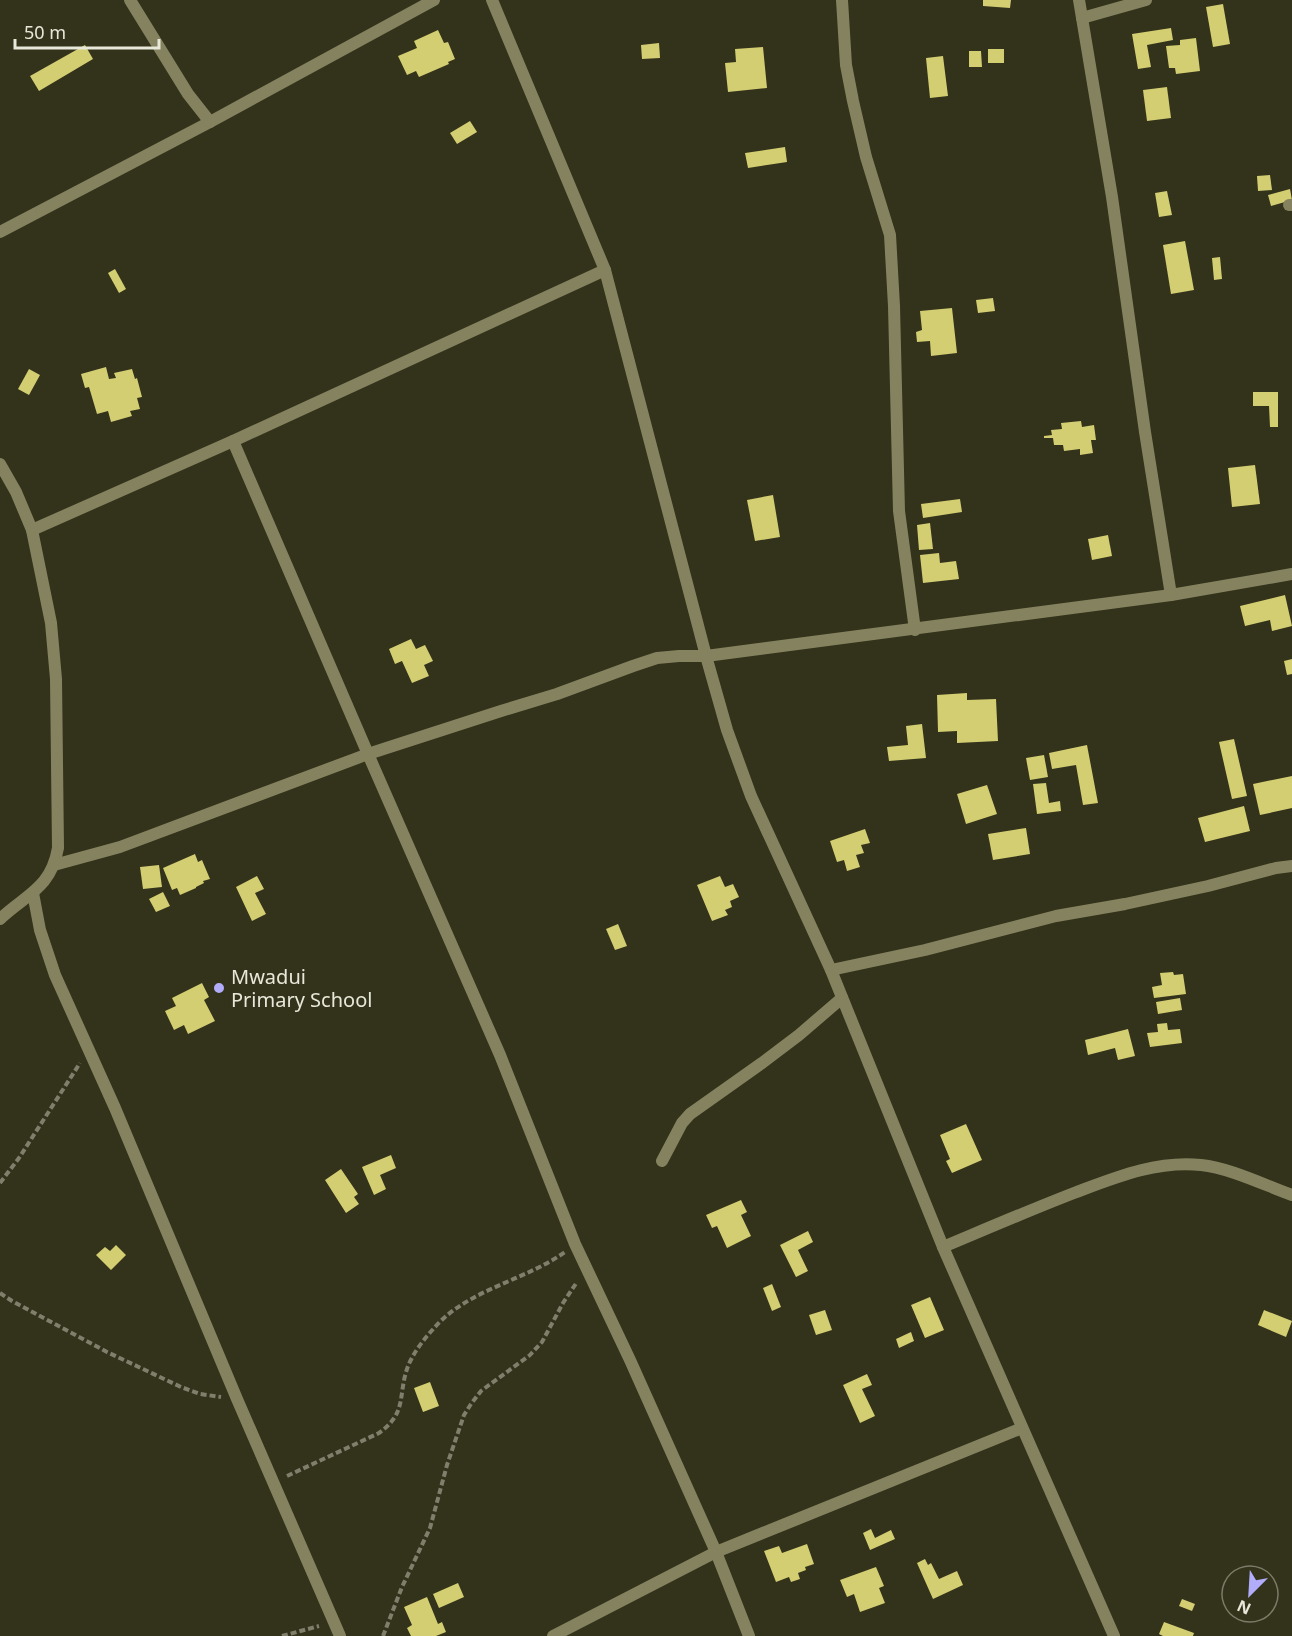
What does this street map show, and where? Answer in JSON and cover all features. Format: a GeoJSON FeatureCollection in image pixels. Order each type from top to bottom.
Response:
{"type":"FeatureCollection","features":[{"type":"Feature","properties":{"kind":"street"},"geometry":{"type":"LineString","coordinates":[[130,0],[188,93],[210,122]]}},
{"type":"Feature","properties":{"kind":"street"},"geometry":{"type":"LineString","coordinates":[[0,232],[210,122],[434,0]]}},
{"type":"Feature","properties":{"kind":"street"},"geometry":{"type":"LineString","coordinates":[[492,0],[605,270],[706,656],[727,730],[751,796],[831,970],[943,1247],[1114,1636]]}},
{"type":"Feature","properties":{"kind":"street"},"geometry":{"type":"LineString","coordinates":[[843,0],[846,65],[853,101],[866,157],[890,235],[899,511],[915,630]]}},
{"type":"Feature","properties":{"kind":"street"},"geometry":{"type":"LineString","coordinates":[[1079,0],[1112,197],[1145,432],[1171,595]]}},
{"type":"Feature","properties":{"kind":"street"},"geometry":{"type":"LineString","coordinates":[[1082,18],[1146,0]]}},
{"type":"Feature","properties":{"kind":"street"},"geometry":{"type":"LineString","coordinates":[[32,531],[605,270]]}},
{"type":"Feature","properties":{"kind":"street"},"geometry":{"type":"LineString","coordinates":[[233,441],[500,1055],[575,1244],[716,1552],[749,1636]]}},
{"type":"Feature","properties":{"kind":"street"},"geometry":{"type":"LineString","coordinates":[[0,464],[16,492],[32,531],[51,622],[56,679],[58,848],[54,865],[42,885],[0,919]]}},
{"type":"Feature","properties":{"kind":"street"},"geometry":{"type":"LineString","coordinates":[[54,865],[120,847],[368,754],[557,694],[657,658],[706,656],[915,630],[1171,595],[1292,574]]}},
{"type":"Feature","properties":{"kind":"street"},"geometry":{"type":"LineString","coordinates":[[831,970],[926,950],[1056,916],[1125,904],[1292,866]]}},
{"type":"Feature","properties":{"kind":"street"},"geometry":{"type":"LineString","coordinates":[[33,893],[40,930],[55,975],[115,1108],[237,1399],[340,1636]]}},
{"type":"Feature","properties":{"kind":"street"},"geometry":{"type":"LineString","coordinates":[[662,1161],[678,1128],[690,1114],[762,1063],[843,998]]}},
{"type":"Feature","properties":{"kind":"street"},"geometry":{"type":"LineString","coordinates":[[943,1247],[1036,1207],[1100,1183],[1150,1167],[1175,1163],[1204,1165],[1292,1195]]}},
{"type":"Feature","properties":{"kind":"street"},"geometry":{"type":"LineString","coordinates":[[553,1636],[716,1552],[1022,1428]]}},
{"type":"Feature","properties":{"kind":"path"},"geometry":{"type":"LineString","coordinates":[[0,1183],[19,1158],[88,1050]]}},
{"type":"Feature","properties":{"kind":"path"},"geometry":{"type":"LineString","coordinates":[[274,1483],[387,1428],[400,1408],[409,1365],[426,1337],[447,1314],[464,1302],[555,1257],[575,1244]]}},
{"type":"Feature","properties":{"kind":"path"},"geometry":{"type":"LineString","coordinates":[[383,1636],[402,1587],[430,1528],[447,1465],[464,1415],[481,1391],[530,1355],[542,1342],[568,1293],[587,1270]]}},
{"type":"Feature","properties":{"kind":"path"},"geometry":{"type":"LineString","coordinates":[[0,1293],[107,1352],[181,1387],[200,1394],[237,1399]]}},
{"type":"Feature","properties":{"kind":"path"},"geometry":{"type":"LineString","coordinates":[[282,1636],[334,1621]]}},
{"type":"Feature","properties":{"kind":"building"},"geometry":{"type":"Polygon","coordinates":[[[983,0],[1011,0],[1010,8],[983,6],[983,0]]]}},
{"type":"Feature","properties":{"kind":"building"},"geometry":{"type":"Polygon","coordinates":[[[1223,4],[1230,44],[1213,47],[1206,7],[1223,4]]]}},
{"type":"Feature","properties":{"kind":"building"},"geometry":{"type":"Polygon","coordinates":[[[1171,28],[1173,40],[1147,45],[1151,67],[1138,69],[1132,34],[1171,28]]]}},
{"type":"Feature","properties":{"kind":"building"},"geometry":{"type":"Polygon","coordinates":[[[438,30],[444,43],[448,42],[455,59],[419,77],[416,71],[407,75],[398,56],[417,48],[414,41],[438,30]]]}},
{"type":"Feature","properties":{"kind":"building"},"geometry":{"type":"Polygon","coordinates":[[[1196,38],[1200,71],[1176,74],[1175,68],[1169,68],[1166,46],[1180,45],[1180,40],[1196,38]]]}},
{"type":"Feature","properties":{"kind":"building"},"geometry":{"type":"Polygon","coordinates":[[[659,43],[660,58],[642,59],[641,45],[659,43]]]}},
{"type":"Feature","properties":{"kind":"building"},"geometry":{"type":"Polygon","coordinates":[[[85,45],[93,59],[39,91],[30,76],[85,45]]]}},
{"type":"Feature","properties":{"kind":"building"},"geometry":{"type":"Polygon","coordinates":[[[763,47],[767,88],[728,92],[725,63],[736,62],[735,49],[763,47]]]}},
{"type":"Feature","properties":{"kind":"building"},"geometry":{"type":"Polygon","coordinates":[[[988,49],[1004,49],[1004,63],[988,63],[988,49]]]}},
{"type":"Feature","properties":{"kind":"building"},"geometry":{"type":"Polygon","coordinates":[[[969,51],[981,51],[982,67],[969,67],[969,51]]]}},
{"type":"Feature","properties":{"kind":"building"},"geometry":{"type":"Polygon","coordinates":[[[943,56],[948,96],[930,98],[926,58],[943,56]]]}},
{"type":"Feature","properties":{"kind":"building"},"geometry":{"type":"Polygon","coordinates":[[[1167,87],[1171,118],[1147,121],[1143,90],[1167,87]]]}},
{"type":"Feature","properties":{"kind":"building"},"geometry":{"type":"Polygon","coordinates":[[[470,121],[477,132],[457,144],[450,133],[470,121]]]}},
{"type":"Feature","properties":{"kind":"building"},"geometry":{"type":"Polygon","coordinates":[[[785,147],[787,162],[748,168],[745,153],[785,147]]]}},
{"type":"Feature","properties":{"kind":"building"},"geometry":{"type":"Polygon","coordinates":[[[1270,175],[1272,190],[1258,191],[1257,176],[1270,175]]]}},
{"type":"Feature","properties":{"kind":"building"},"geometry":{"type":"Polygon","coordinates":[[[1290,189],[1292,200],[1271,206],[1268,195],[1290,189]]]}},
{"type":"Feature","properties":{"kind":"building"},"geometry":{"type":"Polygon","coordinates":[[[1167,191],[1172,215],[1159,217],[1155,193],[1167,191]]]}},
{"type":"Feature","properties":{"kind":"building"},"geometry":{"type":"Polygon","coordinates":[[[1185,241],[1194,290],[1171,294],[1163,245],[1185,241]]]}},
{"type":"Feature","properties":{"kind":"building"},"geometry":{"type":"Polygon","coordinates":[[[1220,257],[1222,279],[1214,280],[1212,258],[1220,257]]]}},
{"type":"Feature","properties":{"kind":"building"},"geometry":{"type":"Polygon","coordinates":[[[115,269],[126,289],[119,293],[108,273],[115,269]]]}},
{"type":"Feature","properties":{"kind":"building"},"geometry":{"type":"Polygon","coordinates":[[[993,298],[995,311],[978,313],[976,300],[993,298]]]}},
{"type":"Feature","properties":{"kind":"building"},"geometry":{"type":"Polygon","coordinates":[[[952,308],[957,353],[931,356],[930,341],[917,342],[916,332],[922,330],[920,311],[952,308]]]}},
{"type":"Feature","properties":{"kind":"building"},"geometry":{"type":"Polygon","coordinates":[[[106,367],[109,379],[116,378],[114,373],[132,369],[135,379],[137,378],[142,397],[137,398],[140,409],[130,411],[132,416],[111,422],[108,411],[97,414],[89,387],[85,388],[81,374],[106,367]]]}},
{"type":"Feature","properties":{"kind":"building"},"geometry":{"type":"Polygon","coordinates":[[[29,369],[40,375],[29,395],[18,389],[29,369]]]}},
{"type":"Feature","properties":{"kind":"building"},"geometry":{"type":"Polygon","coordinates":[[[1253,392],[1278,392],[1278,427],[1270,427],[1269,406],[1253,406],[1253,392]]]}},
{"type":"Feature","properties":{"kind":"building"},"geometry":{"type":"Polygon","coordinates":[[[1081,421],[1082,427],[1094,425],[1096,440],[1091,440],[1093,453],[1080,455],[1080,449],[1064,451],[1063,445],[1054,445],[1053,438],[1044,438],[1044,436],[1052,435],[1051,430],[1062,429],[1061,423],[1081,421]]]}},
{"type":"Feature","properties":{"kind":"building"},"geometry":{"type":"Polygon","coordinates":[[[1255,465],[1260,504],[1232,507],[1228,468],[1255,465]]]}},
{"type":"Feature","properties":{"kind":"building"},"geometry":{"type":"Polygon","coordinates":[[[773,495],[780,537],[755,541],[747,500],[773,495]]]}},
{"type":"Feature","properties":{"kind":"building"},"geometry":{"type":"Polygon","coordinates":[[[960,499],[962,512],[923,518],[921,504],[960,499]]]}},
{"type":"Feature","properties":{"kind":"building"},"geometry":{"type":"Polygon","coordinates":[[[930,523],[933,549],[919,550],[917,525],[930,523]]]}},
{"type":"Feature","properties":{"kind":"building"},"geometry":{"type":"Polygon","coordinates":[[[1108,535],[1112,556],[1092,560],[1088,539],[1108,535]]]}},
{"type":"Feature","properties":{"kind":"building"},"geometry":{"type":"Polygon","coordinates":[[[939,553],[940,563],[956,561],[959,579],[923,583],[920,555],[939,553]]]}},
{"type":"Feature","properties":{"kind":"building"},"geometry":{"type":"Polygon","coordinates":[[[1285,595],[1292,626],[1272,631],[1270,620],[1245,626],[1240,606],[1285,595]]]}},
{"type":"Feature","properties":{"kind":"building"},"geometry":{"type":"Polygon","coordinates":[[[411,639],[416,649],[425,645],[433,661],[424,665],[429,676],[412,683],[402,661],[395,664],[389,649],[411,639]]]}},
{"type":"Feature","properties":{"kind":"building"},"geometry":{"type":"Polygon","coordinates":[[[1292,659],[1292,674],[1287,675],[1284,661],[1292,659]]]}},
{"type":"Feature","properties":{"kind":"building"},"geometry":{"type":"Polygon","coordinates":[[[967,693],[967,700],[996,699],[998,741],[957,743],[957,731],[938,732],[937,695],[967,693]]]}},
{"type":"Feature","properties":{"kind":"building"},"geometry":{"type":"Polygon","coordinates":[[[922,724],[926,758],[889,761],[887,747],[908,745],[906,726],[922,724]]]}},
{"type":"Feature","properties":{"kind":"building"},"geometry":{"type":"Polygon","coordinates":[[[1234,739],[1247,796],[1232,799],[1219,742],[1234,739]]]}},
{"type":"Feature","properties":{"kind":"building"},"geometry":{"type":"Polygon","coordinates":[[[1087,745],[1098,803],[1083,805],[1076,765],[1052,769],[1049,753],[1087,745]]]}},
{"type":"Feature","properties":{"kind":"building"},"geometry":{"type":"Polygon","coordinates":[[[1044,755],[1048,777],[1030,780],[1026,758],[1044,755]]]}},
{"type":"Feature","properties":{"kind":"building"},"geometry":{"type":"Polygon","coordinates":[[[1292,776],[1292,808],[1260,815],[1253,784],[1292,776]]]}},
{"type":"Feature","properties":{"kind":"building"},"geometry":{"type":"Polygon","coordinates":[[[1046,783],[1049,803],[1060,801],[1061,811],[1037,814],[1033,784],[1046,783]]]}},
{"type":"Feature","properties":{"kind":"building"},"geometry":{"type":"Polygon","coordinates":[[[987,785],[997,814],[966,824],[957,794],[987,785]]]}},
{"type":"Feature","properties":{"kind":"building"},"geometry":{"type":"Polygon","coordinates":[[[1244,806],[1250,831],[1205,842],[1198,818],[1244,806]]]}},
{"type":"Feature","properties":{"kind":"building"},"geometry":{"type":"Polygon","coordinates":[[[1026,828],[1030,854],[993,860],[988,834],[1026,828]]]}},
{"type":"Feature","properties":{"kind":"building"},"geometry":{"type":"Polygon","coordinates":[[[865,829],[870,843],[861,845],[864,853],[856,855],[860,867],[847,871],[844,860],[837,862],[830,841],[865,829]]]}},
{"type":"Feature","properties":{"kind":"building"},"geometry":{"type":"Polygon","coordinates":[[[195,854],[198,862],[202,860],[210,879],[180,895],[177,888],[172,890],[163,868],[195,854]]]}},
{"type":"Feature","properties":{"kind":"building"},"geometry":{"type":"Polygon","coordinates":[[[159,865],[162,887],[143,889],[140,867],[159,865]]]}},
{"type":"Feature","properties":{"kind":"building"},"geometry":{"type":"Polygon","coordinates":[[[257,876],[264,889],[255,893],[266,914],[252,921],[236,887],[257,876]]]}},
{"type":"Feature","properties":{"kind":"building"},"geometry":{"type":"Polygon","coordinates":[[[720,876],[725,887],[733,884],[739,897],[730,901],[732,907],[725,910],[728,915],[712,921],[697,885],[720,876]]]}},
{"type":"Feature","properties":{"kind":"building"},"geometry":{"type":"Polygon","coordinates":[[[163,892],[170,906],[156,912],[149,899],[163,892]]]}},
{"type":"Feature","properties":{"kind":"building"},"geometry":{"type":"Polygon","coordinates":[[[618,924],[627,946],[615,950],[606,929],[618,924]]]}},
{"type":"Feature","properties":{"kind":"building"},"geometry":{"type":"Polygon","coordinates":[[[1173,972],[1174,975],[1183,974],[1186,994],[1154,998],[1152,987],[1162,985],[1160,973],[1173,972]]]}},
{"type":"Feature","properties":{"kind":"building"},"geometry":{"type":"Polygon","coordinates":[[[202,983],[209,997],[204,1000],[215,1021],[188,1034],[184,1025],[174,1030],[165,1011],[176,1006],[172,998],[202,983]]]}},
{"type":"Feature","properties":{"kind":"building"},"geometry":{"type":"Polygon","coordinates":[[[1180,998],[1182,1010],[1158,1014],[1156,1002],[1180,998]]]}},
{"type":"Feature","properties":{"kind":"building"},"geometry":{"type":"Polygon","coordinates":[[[1167,1023],[1168,1030],[1180,1029],[1182,1043],[1150,1047],[1147,1033],[1158,1032],[1157,1024],[1167,1023]]]}},
{"type":"Feature","properties":{"kind":"building"},"geometry":{"type":"Polygon","coordinates":[[[1128,1029],[1135,1056],[1118,1060],[1115,1048],[1088,1055],[1085,1040],[1128,1029]]]}},
{"type":"Feature","properties":{"kind":"building"},"geometry":{"type":"Polygon","coordinates":[[[966,1124],[982,1160],[952,1173],[946,1161],[950,1159],[940,1135],[966,1124]]]}},
{"type":"Feature","properties":{"kind":"building"},"geometry":{"type":"Polygon","coordinates":[[[391,1155],[396,1168],[380,1175],[386,1189],[374,1195],[362,1167],[391,1155]]]}},
{"type":"Feature","properties":{"kind":"building"},"geometry":{"type":"Polygon","coordinates":[[[341,1169],[358,1194],[354,1197],[359,1204],[346,1213],[325,1180],[341,1169]]]}},
{"type":"Feature","properties":{"kind":"building"},"geometry":{"type":"Polygon","coordinates":[[[741,1200],[747,1212],[741,1215],[751,1236],[727,1248],[717,1226],[712,1228],[706,1215],[741,1200]]]}},
{"type":"Feature","properties":{"kind":"building"},"geometry":{"type":"Polygon","coordinates":[[[808,1231],[813,1242],[798,1250],[808,1271],[796,1277],[780,1245],[808,1231]]]}},
{"type":"Feature","properties":{"kind":"building"},"geometry":{"type":"Polygon","coordinates":[[[116,1245],[126,1255],[111,1270],[96,1255],[105,1247],[110,1251],[116,1245]]]}},
{"type":"Feature","properties":{"kind":"building"},"geometry":{"type":"Polygon","coordinates":[[[772,1284],[781,1307],[772,1311],[763,1288],[772,1284]]]}},
{"type":"Feature","properties":{"kind":"building"},"geometry":{"type":"Polygon","coordinates":[[[930,1297],[944,1330],[925,1338],[911,1305],[930,1297]]]}},
{"type":"Feature","properties":{"kind":"building"},"geometry":{"type":"Polygon","coordinates":[[[825,1310],[832,1330],[816,1335],[809,1315],[825,1310]]]}},
{"type":"Feature","properties":{"kind":"building"},"geometry":{"type":"Polygon","coordinates":[[[1264,1310],[1292,1321],[1286,1337],[1258,1325],[1264,1310]]]}},
{"type":"Feature","properties":{"kind":"building"},"geometry":{"type":"Polygon","coordinates":[[[911,1332],[914,1341],[899,1348],[896,1339],[911,1332]]]}},
{"type":"Feature","properties":{"kind":"building"},"geometry":{"type":"Polygon","coordinates":[[[867,1374],[872,1385],[862,1389],[875,1416],[860,1423],[843,1385],[867,1374]]]}},
{"type":"Feature","properties":{"kind":"building"},"geometry":{"type":"Polygon","coordinates":[[[430,1382],[439,1406],[423,1412],[414,1388],[430,1382]]]}},
{"type":"Feature","properties":{"kind":"building"},"geometry":{"type":"Polygon","coordinates":[[[871,1529],[875,1538],[891,1530],[895,1539],[870,1550],[863,1533],[871,1529]]]}},
{"type":"Feature","properties":{"kind":"building"},"geometry":{"type":"Polygon","coordinates":[[[807,1544],[814,1564],[798,1573],[800,1579],[791,1582],[789,1577],[776,1582],[764,1551],[779,1546],[782,1553],[807,1544]]]}},
{"type":"Feature","properties":{"kind":"building"},"geometry":{"type":"Polygon","coordinates":[[[925,1559],[928,1565],[931,1563],[939,1579],[957,1571],[963,1585],[933,1599],[917,1563],[925,1559]]]}},
{"type":"Feature","properties":{"kind":"building"},"geometry":{"type":"Polygon","coordinates":[[[876,1567],[884,1586],[879,1588],[885,1603],[860,1612],[854,1594],[847,1597],[840,1580],[876,1567]]]}},
{"type":"Feature","properties":{"kind":"building"},"geometry":{"type":"Polygon","coordinates":[[[458,1583],[464,1597],[439,1608],[433,1594],[458,1583]]]}},
{"type":"Feature","properties":{"kind":"building"},"geometry":{"type":"Polygon","coordinates":[[[427,1597],[438,1624],[442,1622],[446,1632],[436,1636],[411,1636],[407,1628],[412,1625],[404,1607],[427,1597]]]}},
{"type":"Feature","properties":{"kind":"building"},"geometry":{"type":"Polygon","coordinates":[[[1182,1599],[1195,1604],[1192,1611],[1179,1606],[1182,1599]]]}},
{"type":"Feature","properties":{"kind":"building"},"geometry":{"type":"Polygon","coordinates":[[[1164,1622],[1194,1633],[1193,1636],[1163,1636],[1159,1634],[1164,1622]]]}},
{"type":"Feature","properties":{"kind":"place","name":"Mwadui Primary School"},"geometry":{"type":"Point","coordinates":[219,988]}}]}
